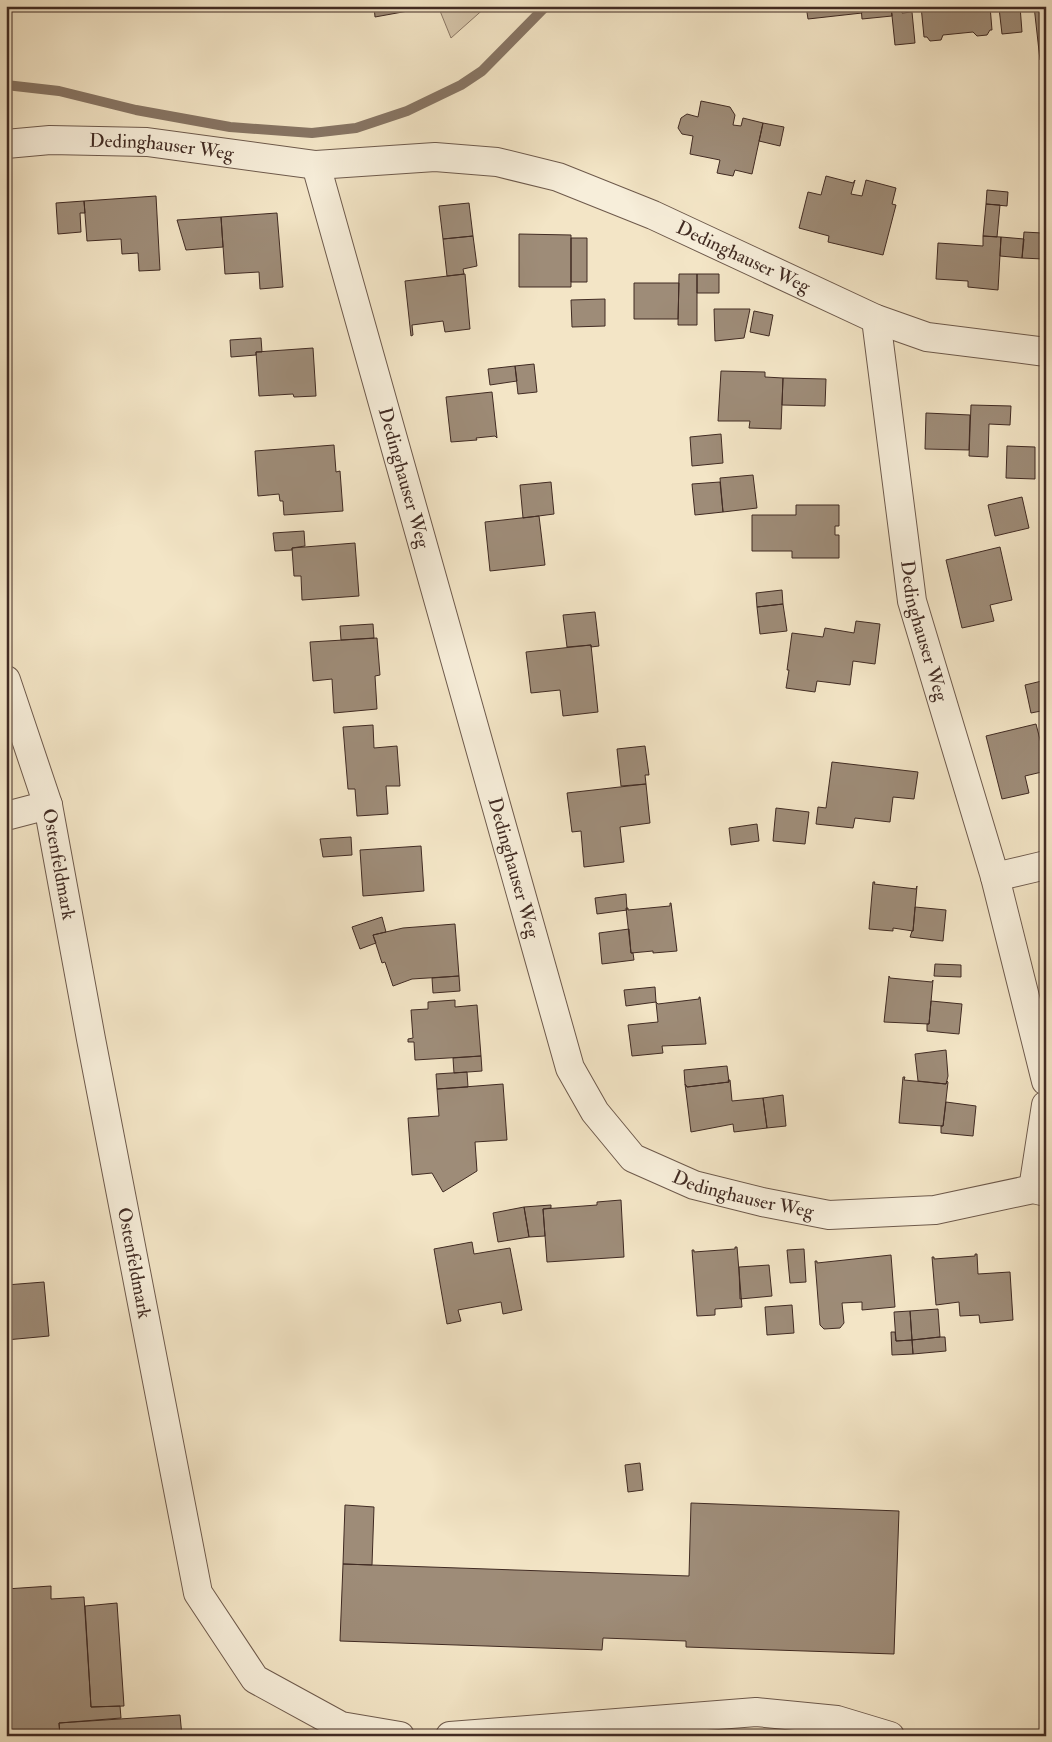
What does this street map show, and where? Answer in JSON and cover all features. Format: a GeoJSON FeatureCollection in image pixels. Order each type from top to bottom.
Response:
{"type":"FeatureCollection","features":[{"type":"Feature","properties":{"kind":"street","name":"Dedinghauser Weg"},"geometry":{"type":"LineString","coordinates":[[6,144],[50,140],[147,142],[316,164],[434,157],[497,162],[558,177],[653,216],[876,319],[926,337],[1046,352]]}},
{"type":"Feature","properties":{"kind":"street","name":"Dedinghauser Weg"},"geometry":{"type":"LineString","coordinates":[[316,164],[570,1068],[596,1112],[633,1158],[694,1185],[762,1202],[829,1215],[935,1210],[1040,1191],[1046,1105]]}},
{"type":"Feature","properties":{"kind":"street","name":"Dedinghauser Weg"},"geometry":{"type":"LineString","coordinates":[[876,319],[912,601],[995,877],[1046,1081]]}},
{"type":"Feature","properties":{"kind":"street","name":"Ostenfeldmark"},"geometry":{"type":"LineString","coordinates":[[6,680],[48,805],[90,1039],[198,1593],[255,1679],[341,1726],[400,1736]]}},
{"type":"Feature","properties":{"kind":"street"},"geometry":{"type":"LineString","coordinates":[[6,816],[48,805]]}},
{"type":"Feature","properties":{"kind":"street"},"geometry":{"type":"LineString","coordinates":[[995,877],[1046,865]]}},
{"type":"Feature","properties":{"kind":"street"},"geometry":{"type":"LineString","coordinates":[[450,1736],[756,1712],[837,1720],[890,1736]]}},
{"type":"Feature","properties":{"kind":"shaded area"},"geometry":{"type":"Polygon","coordinates":[[[438,6],[487,6],[451,38],[438,6]]]}},
{"type":"Feature","properties":{"kind":"building"},"geometry":{"type":"Polygon","coordinates":[[[374,6],[418,6],[419,9],[375,17],[374,6]]]}},
{"type":"Feature","properties":{"kind":"building"},"geometry":{"type":"Polygon","coordinates":[[[806,6],[861,6],[862,13],[808,19],[806,6]]]}},
{"type":"Feature","properties":{"kind":"building"},"geometry":{"type":"Polygon","coordinates":[[[861,6],[891,6],[892,16],[862,19],[861,6]]]}},
{"type":"Feature","properties":{"kind":"building"},"geometry":{"type":"Polygon","coordinates":[[[891,6],[902,6],[902,13],[912,12],[915,43],[895,45],[891,6]]]}},
{"type":"Feature","properties":{"kind":"building"},"geometry":{"type":"Polygon","coordinates":[[[921,6],[990,6],[992,30],[987,35],[977,36],[973,32],[943,35],[941,40],[930,41],[927,37],[924,37],[921,6]]]}},
{"type":"Feature","properties":{"kind":"building"},"geometry":{"type":"Polygon","coordinates":[[[1020,6],[1022,32],[1002,34],[999,8],[1020,6]]]}},
{"type":"Feature","properties":{"kind":"building"},"geometry":{"type":"Polygon","coordinates":[[[1034,6],[1046,6],[1046,50],[1040,50],[1041,60],[1040,60],[1034,6]]]}},
{"type":"Feature","properties":{"kind":"building"},"geometry":{"type":"Polygon","coordinates":[[[701,101],[730,107],[735,115],[733,125],[741,126],[743,118],[763,123],[752,174],[735,170],[733,176],[717,173],[720,160],[690,154],[693,136],[682,134],[678,128],[681,118],[687,114],[698,117],[701,101]]]}},
{"type":"Feature","properties":{"kind":"building"},"geometry":{"type":"Polygon","coordinates":[[[763,123],[784,127],[780,146],[759,141],[763,123]]]}},
{"type":"Feature","properties":{"kind":"building"},"geometry":{"type":"Polygon","coordinates":[[[826,176],[853,183],[855,180],[851,194],[862,196],[866,180],[896,188],[892,204],[896,205],[883,255],[828,242],[829,236],[799,228],[808,192],[821,195],[826,176]]]}},
{"type":"Feature","properties":{"kind":"building"},"geometry":{"type":"Polygon","coordinates":[[[987,190],[1008,192],[1007,206],[986,204],[987,190]]]}},
{"type":"Feature","properties":{"kind":"building"},"geometry":{"type":"Polygon","coordinates":[[[156,196],[160,270],[139,271],[138,253],[122,254],[121,239],[87,241],[84,201],[156,196]]]}},
{"type":"Feature","properties":{"kind":"building"},"geometry":{"type":"Polygon","coordinates":[[[84,201],[85,213],[80,213],[81,232],[58,234],[56,203],[84,201]]]}},
{"type":"Feature","properties":{"kind":"building"},"geometry":{"type":"Polygon","coordinates":[[[469,203],[473,236],[443,239],[439,206],[469,203]]]}},
{"type":"Feature","properties":{"kind":"building"},"geometry":{"type":"Polygon","coordinates":[[[986,204],[1000,205],[997,237],[983,236],[986,204]]]}},
{"type":"Feature","properties":{"kind":"building"},"geometry":{"type":"Polygon","coordinates":[[[277,213],[283,287],[260,289],[259,272],[225,274],[221,217],[277,213]]]}},
{"type":"Feature","properties":{"kind":"building"},"geometry":{"type":"Polygon","coordinates":[[[221,217],[223,247],[186,250],[177,220],[221,217]]]}},
{"type":"Feature","properties":{"kind":"building"},"geometry":{"type":"Polygon","coordinates":[[[1024,232],[1042,233],[1043,259],[1022,258],[1024,232]]]}},
{"type":"Feature","properties":{"kind":"building"},"geometry":{"type":"Polygon","coordinates":[[[519,234],[571,235],[571,287],[519,287],[519,234]]]}},
{"type":"Feature","properties":{"kind":"building"},"geometry":{"type":"Polygon","coordinates":[[[473,236],[477,266],[463,269],[464,274],[447,276],[443,239],[473,236]]]}},
{"type":"Feature","properties":{"kind":"building"},"geometry":{"type":"Polygon","coordinates":[[[983,236],[1001,237],[998,290],[968,287],[968,281],[936,279],[938,243],[983,246],[983,236]]]}},
{"type":"Feature","properties":{"kind":"building"},"geometry":{"type":"Polygon","coordinates":[[[1001,237],[1024,239],[1022,258],[1000,256],[1001,237]]]}},
{"type":"Feature","properties":{"kind":"building"},"geometry":{"type":"Polygon","coordinates":[[[571,238],[587,238],[587,282],[571,282],[571,238]]]}},
{"type":"Feature","properties":{"kind":"building"},"geometry":{"type":"Polygon","coordinates":[[[465,274],[470,329],[445,332],[443,321],[412,325],[413,335],[411,336],[405,281],[465,274]]]}},
{"type":"Feature","properties":{"kind":"building"},"geometry":{"type":"Polygon","coordinates":[[[679,274],[697,274],[697,325],[678,325],[679,274]]]}},
{"type":"Feature","properties":{"kind":"building"},"geometry":{"type":"Polygon","coordinates":[[[697,274],[719,274],[719,293],[697,293],[697,274]]]}},
{"type":"Feature","properties":{"kind":"building"},"geometry":{"type":"Polygon","coordinates":[[[634,283],[679,283],[678,319],[634,319],[634,283]]]}},
{"type":"Feature","properties":{"kind":"building"},"geometry":{"type":"Polygon","coordinates":[[[605,299],[605,326],[572,327],[571,300],[605,299]]]}},
{"type":"Feature","properties":{"kind":"building"},"geometry":{"type":"Polygon","coordinates":[[[714,309],[750,309],[744,338],[715,341],[714,309]]]}},
{"type":"Feature","properties":{"kind":"building"},"geometry":{"type":"Polygon","coordinates":[[[754,311],[773,315],[769,336],[750,332],[754,311]]]}},
{"type":"Feature","properties":{"kind":"building"},"geometry":{"type":"Polygon","coordinates":[[[261,338],[262,352],[256,352],[256,355],[231,357],[230,340],[261,338]]]}},
{"type":"Feature","properties":{"kind":"building"},"geometry":{"type":"Polygon","coordinates":[[[313,348],[316,396],[294,397],[293,394],[259,396],[256,352],[313,348]]]}},
{"type":"Feature","properties":{"kind":"building"},"geometry":{"type":"Polygon","coordinates":[[[534,364],[537,392],[518,394],[515,366],[534,364]]]}},
{"type":"Feature","properties":{"kind":"building"},"geometry":{"type":"Polygon","coordinates":[[[515,366],[517,381],[490,385],[488,369],[515,366]]]}},
{"type":"Feature","properties":{"kind":"building"},"geometry":{"type":"Polygon","coordinates":[[[721,371],[765,372],[765,377],[783,378],[781,429],[749,428],[750,421],[718,421],[721,371]]]}},
{"type":"Feature","properties":{"kind":"building"},"geometry":{"type":"Polygon","coordinates":[[[783,378],[826,379],[825,406],[782,405],[783,378]]]}},
{"type":"Feature","properties":{"kind":"building"},"geometry":{"type":"Polygon","coordinates":[[[492,392],[497,438],[495,436],[476,438],[477,440],[451,442],[446,397],[492,392]]]}},
{"type":"Feature","properties":{"kind":"building"},"geometry":{"type":"Polygon","coordinates":[[[971,405],[1011,406],[1010,425],[989,424],[988,457],[969,456],[971,405]]]}},
{"type":"Feature","properties":{"kind":"building"},"geometry":{"type":"Polygon","coordinates":[[[926,413],[970,415],[969,450],[925,449],[926,413]]]}},
{"type":"Feature","properties":{"kind":"building"},"geometry":{"type":"Polygon","coordinates":[[[721,434],[723,463],[692,466],[690,437],[721,434]]]}},
{"type":"Feature","properties":{"kind":"building"},"geometry":{"type":"Polygon","coordinates":[[[334,445],[336,472],[340,471],[343,511],[284,515],[283,501],[280,501],[279,494],[258,496],[255,451],[334,445]]]}},
{"type":"Feature","properties":{"kind":"building"},"geometry":{"type":"Polygon","coordinates":[[[1007,446],[1035,447],[1035,479],[1006,478],[1007,446]]]}},
{"type":"Feature","properties":{"kind":"building"},"geometry":{"type":"Polygon","coordinates":[[[753,475],[757,508],[723,512],[720,478],[753,475]]]}},
{"type":"Feature","properties":{"kind":"building"},"geometry":{"type":"Polygon","coordinates":[[[551,482],[554,514],[523,518],[520,485],[551,482]]]}},
{"type":"Feature","properties":{"kind":"building"},"geometry":{"type":"Polygon","coordinates":[[[720,482],[723,512],[695,515],[692,484],[720,482]]]}},
{"type":"Feature","properties":{"kind":"building"},"geometry":{"type":"Polygon","coordinates":[[[1022,497],[1029,528],[995,536],[988,505],[1022,497]]]}},
{"type":"Feature","properties":{"kind":"building"},"geometry":{"type":"Polygon","coordinates":[[[796,505],[839,505],[839,526],[835,526],[835,535],[839,535],[839,558],[792,558],[792,551],[752,551],[752,515],[796,515],[796,505]]]}},
{"type":"Feature","properties":{"kind":"building"},"geometry":{"type":"Polygon","coordinates":[[[539,516],[545,565],[490,571],[485,522],[539,516]]]}},
{"type":"Feature","properties":{"kind":"building"},"geometry":{"type":"Polygon","coordinates":[[[304,531],[305,546],[292,548],[292,550],[275,551],[273,533],[304,531]]]}},
{"type":"Feature","properties":{"kind":"building"},"geometry":{"type":"Polygon","coordinates":[[[355,543],[359,596],[302,600],[301,576],[294,576],[292,548],[355,543]]]}},
{"type":"Feature","properties":{"kind":"building"},"geometry":{"type":"Polygon","coordinates":[[[1000,547],[1012,600],[990,605],[994,621],[962,628],[946,560],[1000,547]]]}},
{"type":"Feature","properties":{"kind":"building"},"geometry":{"type":"Polygon","coordinates":[[[782,590],[783,604],[757,607],[756,593],[782,590]]]}},
{"type":"Feature","properties":{"kind":"building"},"geometry":{"type":"Polygon","coordinates":[[[783,604],[787,631],[760,634],[757,607],[783,604]]]}},
{"type":"Feature","properties":{"kind":"building"},"geometry":{"type":"Polygon","coordinates":[[[595,612],[599,646],[567,647],[563,615],[595,612]]]}},
{"type":"Feature","properties":{"kind":"building"},"geometry":{"type":"Polygon","coordinates":[[[856,621],[880,624],[875,664],[853,661],[850,685],[817,681],[815,692],[786,688],[792,633],[823,637],[825,628],[854,633],[856,621]]]}},
{"type":"Feature","properties":{"kind":"building"},"geometry":{"type":"Polygon","coordinates":[[[373,624],[374,638],[341,640],[340,626],[373,624]]]}},
{"type":"Feature","properties":{"kind":"building"},"geometry":{"type":"Polygon","coordinates":[[[377,638],[380,675],[375,676],[377,709],[334,713],[332,679],[313,681],[310,642],[377,638]]]}},
{"type":"Feature","properties":{"kind":"building"},"geometry":{"type":"Polygon","coordinates":[[[591,645],[598,712],[563,716],[560,690],[531,693],[526,652],[591,645]]]}},
{"type":"Feature","properties":{"kind":"building"},"geometry":{"type":"Polygon","coordinates":[[[1046,680],[1046,710],[1031,713],[1025,685],[1046,680]]]}},
{"type":"Feature","properties":{"kind":"building"},"geometry":{"type":"Polygon","coordinates":[[[1036,724],[1046,763],[1046,771],[1025,776],[1029,793],[1002,799],[986,736],[1036,724]]]}},
{"type":"Feature","properties":{"kind":"building"},"geometry":{"type":"Polygon","coordinates":[[[373,725],[374,748],[397,746],[400,786],[386,786],[388,814],[357,816],[355,789],[348,789],[343,727],[373,725]]]}},
{"type":"Feature","properties":{"kind":"building"},"geometry":{"type":"Polygon","coordinates":[[[645,746],[649,775],[645,775],[646,784],[621,786],[617,749],[645,746]]]}},
{"type":"Feature","properties":{"kind":"building"},"geometry":{"type":"Polygon","coordinates":[[[832,762],[918,772],[914,799],[893,797],[890,822],[855,818],[853,828],[816,824],[818,807],[826,808],[832,762]]]}},
{"type":"Feature","properties":{"kind":"building"},"geometry":{"type":"Polygon","coordinates":[[[646,784],[650,823],[620,827],[624,862],[584,867],[581,831],[572,832],[567,793],[646,784]]]}},
{"type":"Feature","properties":{"kind":"building"},"geometry":{"type":"Polygon","coordinates":[[[776,808],[809,812],[805,844],[773,841],[776,808]]]}},
{"type":"Feature","properties":{"kind":"building"},"geometry":{"type":"Polygon","coordinates":[[[757,824],[759,841],[731,845],[729,828],[757,824]]]}},
{"type":"Feature","properties":{"kind":"building"},"geometry":{"type":"Polygon","coordinates":[[[351,837],[352,855],[323,857],[320,839],[351,837]]]}},
{"type":"Feature","properties":{"kind":"building"},"geometry":{"type":"Polygon","coordinates":[[[421,846],[424,891],[363,896],[360,850],[421,846]]]}},
{"type":"Feature","properties":{"kind":"building"},"geometry":{"type":"Polygon","coordinates":[[[873,882],[875,882],[874,884],[916,889],[917,886],[913,931],[893,928],[893,931],[869,929],[873,882]]]}},
{"type":"Feature","properties":{"kind":"building"},"geometry":{"type":"Polygon","coordinates":[[[626,894],[627,910],[597,914],[595,898],[626,894]]]}},
{"type":"Feature","properties":{"kind":"building"},"geometry":{"type":"Polygon","coordinates":[[[670,903],[677,951],[631,953],[626,908],[628,910],[670,906],[670,903]]]}},
{"type":"Feature","properties":{"kind":"building"},"geometry":{"type":"Polygon","coordinates":[[[915,907],[946,910],[943,941],[910,937],[913,931],[915,907]]]}},
{"type":"Feature","properties":{"kind":"building"},"geometry":{"type":"Polygon","coordinates":[[[382,917],[386,932],[373,935],[376,943],[360,949],[352,927],[382,917]]]}},
{"type":"Feature","properties":{"kind":"building"},"geometry":{"type":"Polygon","coordinates":[[[455,924],[459,976],[412,979],[393,986],[385,962],[382,963],[373,935],[403,928],[455,924]]]}},
{"type":"Feature","properties":{"kind":"building"},"geometry":{"type":"Polygon","coordinates":[[[629,929],[631,953],[633,953],[634,960],[602,964],[599,933],[629,929]]]}},
{"type":"Feature","properties":{"kind":"building"},"geometry":{"type":"Polygon","coordinates":[[[935,964],[961,965],[961,977],[934,976],[935,964]]]}},
{"type":"Feature","properties":{"kind":"building"},"geometry":{"type":"Polygon","coordinates":[[[459,976],[460,991],[433,993],[432,978],[459,976]]]}},
{"type":"Feature","properties":{"kind":"building"},"geometry":{"type":"Polygon","coordinates":[[[889,976],[890,978],[932,982],[933,980],[929,1024],[884,1022],[889,976]]]}},
{"type":"Feature","properties":{"kind":"building"},"geometry":{"type":"Polygon","coordinates":[[[655,987],[656,1002],[626,1006],[624,990],[655,987]]]}},
{"type":"Feature","properties":{"kind":"building"},"geometry":{"type":"Polygon","coordinates":[[[699,997],[706,1044],[662,1046],[663,1053],[632,1056],[628,1025],[658,1022],[656,1002],[658,1004],[699,999],[699,997]]]}},
{"type":"Feature","properties":{"kind":"building"},"geometry":{"type":"Polygon","coordinates":[[[455,1000],[455,1007],[477,1005],[481,1056],[415,1060],[414,1042],[408,1042],[408,1039],[413,1038],[411,1010],[428,1009],[428,1002],[455,1000]]]}},
{"type":"Feature","properties":{"kind":"building"},"geometry":{"type":"Polygon","coordinates":[[[931,1001],[962,1004],[959,1034],[927,1031],[931,1001]]]}},
{"type":"Feature","properties":{"kind":"building"},"geometry":{"type":"Polygon","coordinates":[[[946,1050],[948,1076],[946,1084],[918,1081],[915,1054],[946,1050]]]}},
{"type":"Feature","properties":{"kind":"building"},"geometry":{"type":"Polygon","coordinates":[[[481,1056],[482,1071],[454,1073],[453,1058],[481,1056]]]}},
{"type":"Feature","properties":{"kind":"building"},"geometry":{"type":"Polygon","coordinates":[[[727,1066],[729,1082],[687,1087],[685,1084],[684,1070],[727,1066]]]}},
{"type":"Feature","properties":{"kind":"building"},"geometry":{"type":"Polygon","coordinates":[[[467,1072],[468,1087],[437,1089],[436,1074],[467,1072]]]}},
{"type":"Feature","properties":{"kind":"building"},"geometry":{"type":"Polygon","coordinates":[[[903,1077],[905,1077],[904,1080],[946,1084],[948,1082],[943,1126],[899,1123],[903,1077]]]}},
{"type":"Feature","properties":{"kind":"building"},"geometry":{"type":"Polygon","coordinates":[[[728,1080],[730,1080],[732,1101],[763,1098],[767,1128],[734,1132],[733,1124],[691,1132],[685,1084],[687,1087],[729,1082],[728,1080]]]}},
{"type":"Feature","properties":{"kind":"building"},"geometry":{"type":"Polygon","coordinates":[[[503,1084],[507,1140],[475,1142],[477,1171],[443,1192],[432,1173],[412,1175],[408,1118],[439,1116],[437,1089],[503,1084]]]}},
{"type":"Feature","properties":{"kind":"building"},"geometry":{"type":"Polygon","coordinates":[[[783,1095],[786,1126],[767,1128],[763,1098],[783,1095]]]}},
{"type":"Feature","properties":{"kind":"building"},"geometry":{"type":"Polygon","coordinates":[[[946,1102],[976,1106],[973,1136],[941,1133],[946,1102]]]}},
{"type":"Feature","properties":{"kind":"building"},"geometry":{"type":"Polygon","coordinates":[[[621,1200],[624,1257],[547,1262],[543,1209],[597,1205],[597,1202],[621,1200]]]}},
{"type":"Feature","properties":{"kind":"building"},"geometry":{"type":"Polygon","coordinates":[[[551,1205],[551,1208],[543,1209],[545,1236],[529,1237],[524,1207],[551,1205]]]}},
{"type":"Feature","properties":{"kind":"building"},"geometry":{"type":"Polygon","coordinates":[[[524,1207],[529,1237],[498,1242],[493,1213],[524,1207]]]}},
{"type":"Feature","properties":{"kind":"building"},"geometry":{"type":"Polygon","coordinates":[[[472,1242],[474,1254],[510,1248],[522,1310],[503,1314],[501,1302],[458,1310],[461,1321],[447,1324],[434,1249],[472,1242]]]}},
{"type":"Feature","properties":{"kind":"building"},"geometry":{"type":"Polygon","coordinates":[[[737,1247],[742,1307],[715,1309],[715,1315],[697,1316],[692,1250],[694,1252],[735,1249],[737,1247]]]}},
{"type":"Feature","properties":{"kind":"building"},"geometry":{"type":"Polygon","coordinates":[[[804,1249],[806,1282],[790,1283],[787,1250],[804,1249]]]}},
{"type":"Feature","properties":{"kind":"building"},"geometry":{"type":"Polygon","coordinates":[[[977,1254],[978,1274],[1010,1272],[1013,1320],[980,1323],[979,1315],[960,1316],[959,1302],[936,1305],[932,1257],[934,1259],[975,1256],[977,1254]]]}},
{"type":"Feature","properties":{"kind":"building"},"geometry":{"type":"Polygon","coordinates":[[[891,1255],[895,1307],[862,1310],[862,1302],[842,1303],[844,1323],[840,1328],[824,1329],[820,1325],[815,1261],[817,1263],[891,1255]]]}},
{"type":"Feature","properties":{"kind":"building"},"geometry":{"type":"Polygon","coordinates":[[[769,1265],[772,1296],[740,1299],[739,1267],[769,1265]]]}},
{"type":"Feature","properties":{"kind":"building"},"geometry":{"type":"Polygon","coordinates":[[[44,1282],[49,1336],[6,1340],[6,1285],[44,1282]]]}},
{"type":"Feature","properties":{"kind":"building"},"geometry":{"type":"Polygon","coordinates":[[[792,1305],[794,1333],[767,1335],[765,1307],[792,1305]]]}},
{"type":"Feature","properties":{"kind":"building"},"geometry":{"type":"Polygon","coordinates":[[[938,1309],[940,1337],[912,1340],[910,1311],[938,1309]]]}},
{"type":"Feature","properties":{"kind":"building"},"geometry":{"type":"Polygon","coordinates":[[[910,1311],[912,1340],[896,1341],[894,1312],[910,1311]]]}},
{"type":"Feature","properties":{"kind":"building"},"geometry":{"type":"Polygon","coordinates":[[[891,1332],[895,1332],[896,1341],[912,1340],[913,1354],[892,1355],[891,1332]]]}},
{"type":"Feature","properties":{"kind":"building"},"geometry":{"type":"Polygon","coordinates":[[[945,1337],[946,1351],[913,1354],[912,1340],[945,1337]]]}},
{"type":"Feature","properties":{"kind":"building"},"geometry":{"type":"Polygon","coordinates":[[[640,1463],[643,1490],[628,1492],[625,1465],[640,1463]]]}},
{"type":"Feature","properties":{"kind":"building"},"geometry":{"type":"Polygon","coordinates":[[[691,1503],[899,1511],[894,1654],[686,1647],[686,1641],[603,1638],[602,1650],[340,1641],[343,1564],[689,1576],[691,1503]]]}},
{"type":"Feature","properties":{"kind":"building"},"geometry":{"type":"Polygon","coordinates":[[[345,1505],[374,1507],[372,1565],[343,1564],[345,1505]]]}},
{"type":"Feature","properties":{"kind":"building"},"geometry":{"type":"Polygon","coordinates":[[[51,1586],[51,1599],[84,1597],[91,1707],[120,1706],[121,1718],[59,1723],[60,1736],[6,1736],[6,1589],[51,1586]]]}},
{"type":"Feature","properties":{"kind":"building"},"geometry":{"type":"Polygon","coordinates":[[[117,1603],[124,1706],[91,1707],[85,1606],[117,1603]]]}},
{"type":"Feature","properties":{"kind":"building"},"geometry":{"type":"Polygon","coordinates":[[[180,1715],[182,1736],[60,1736],[59,1723],[180,1715]]]}},
{"type":"Feature","properties":{"kind":"building"},"geometry":{"type":"Polygon","coordinates":[[[244,1732],[244,1736],[216,1736],[216,1734],[244,1732]]]}},
{"type":"Feature","properties":{"kind":"waterway"},"geometry":{"type":"LineString","coordinates":[[6,85],[59,91],[136,110],[230,127],[312,133],[356,128],[407,111],[461,85],[482,71],[546,6]]}}]}
